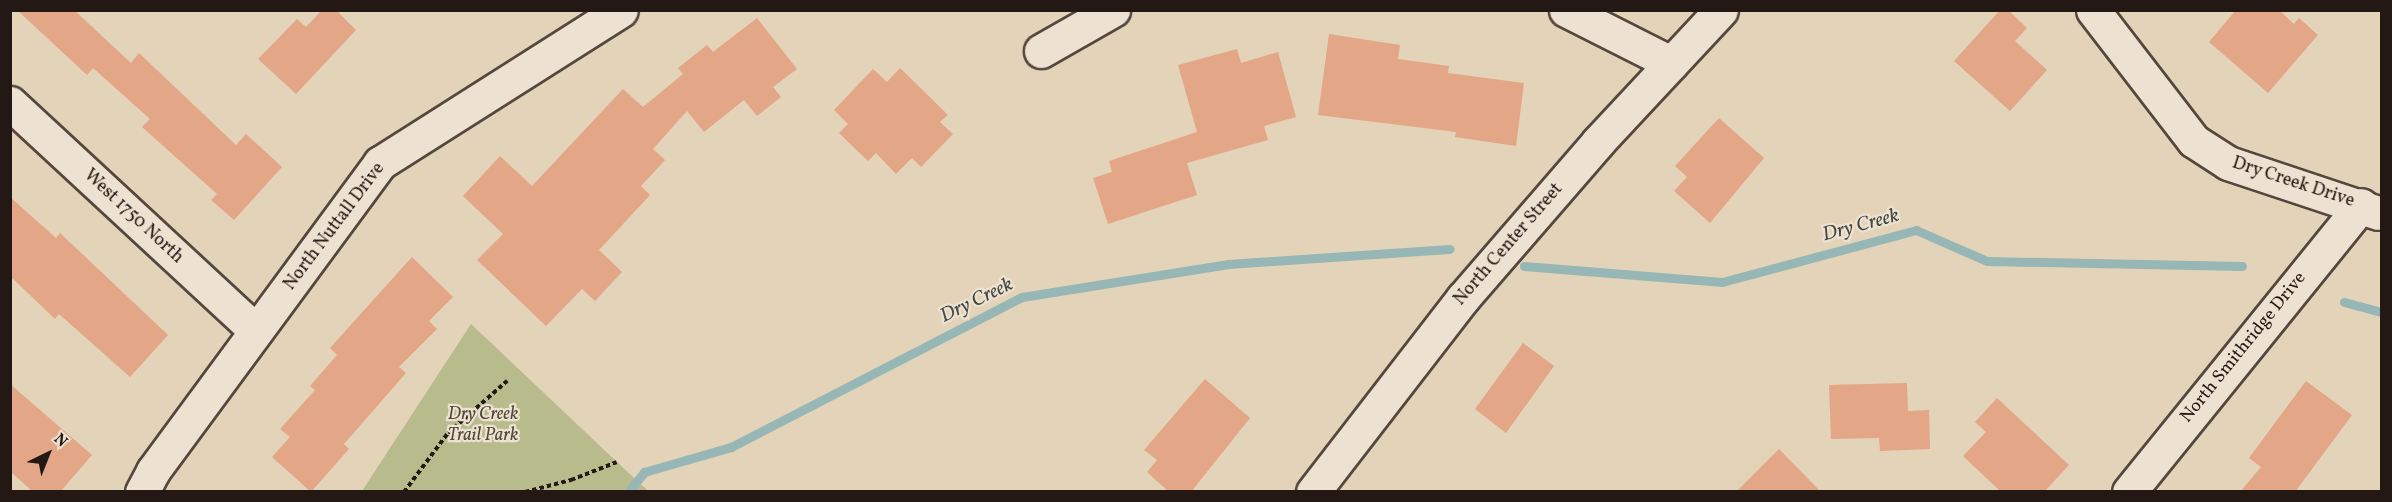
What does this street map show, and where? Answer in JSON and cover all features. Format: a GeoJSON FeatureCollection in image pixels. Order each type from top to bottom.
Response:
{"type":"FeatureCollection","features":[{"type":"Feature","properties":{"kind":"street","name":"North Nuttall Drive"},"geometry":{"type":"LineString","coordinates":[[142,492],[153,471],[380,163],[621,10]]}},
{"type":"Feature","properties":{"kind":"street"},"geometry":{"type":"LineString","coordinates":[[1041,51],[1113,10]]}},
{"type":"Feature","properties":{"kind":"street"},"geometry":{"type":"LineString","coordinates":[[1566,10],[1671,63]]}},
{"type":"Feature","properties":{"kind":"street","name":"North Center Street"},"geometry":{"type":"LineString","coordinates":[[1312,492],[1449,315],[1598,142],[1721,10]]}},
{"type":"Feature","properties":{"kind":"street","name":"Dry Creek Drive"},"geometry":{"type":"LineString","coordinates":[[2093,10],[2194,141],[2228,163],[2371,210]]}},
{"type":"Feature","properties":{"kind":"street","name":"West 1750 North"},"geometry":{"type":"LineString","coordinates":[[10,103],[256,331]]}},
{"type":"Feature","properties":{"kind":"street","name":"North Smithridge Drive"},"geometry":{"type":"LineString","coordinates":[[2128,492],[2371,210]]}},
{"type":"Feature","properties":{"kind":"path"},"geometry":{"type":"LineString","coordinates":[[404,492],[448,433],[507,381]]}},
{"type":"Feature","properties":{"kind":"path"},"geometry":{"type":"LineString","coordinates":[[525,492],[571,480],[617,462]]}},
{"type":"Feature","properties":{"kind":"green space","name":"Dry Creek Trail Park"},"geometry":{"type":"Polygon","coordinates":[[[471,324],[617,462],[648,491],[362,491],[471,324]]]}},
{"type":"Feature","properties":{"kind":"building"},"geometry":{"type":"Polygon","coordinates":[[[17,10],[74,10],[131,63],[139,53],[236,145],[246,134],[282,167],[234,220],[211,200],[217,194],[142,127],[150,119],[93,68],[87,75],[17,10]]]}},
{"type":"Feature","properties":{"kind":"building"},"geometry":{"type":"Polygon","coordinates":[[[322,10],[336,10],[356,30],[296,94],[258,59],[297,19],[306,27],[322,10]]]}},
{"type":"Feature","properties":{"kind":"building"},"geometry":{"type":"Polygon","coordinates":[[[2000,10],[2008,10],[2027,28],[2015,41],[2047,70],[2010,111],[1954,61],[2000,10]]]}},
{"type":"Feature","properties":{"kind":"building"},"geometry":{"type":"Polygon","coordinates":[[[2236,10],[2279,10],[2294,24],[2299,18],[2318,35],[2268,93],[2209,42],[2236,10]]]}},
{"type":"Feature","properties":{"kind":"building"},"geometry":{"type":"Polygon","coordinates":[[[757,18],[797,69],[773,87],[781,97],[757,116],[744,100],[704,132],[687,111],[653,149],[665,160],[641,186],[650,195],[599,250],[622,272],[595,301],[582,289],[546,326],[477,260],[503,234],[463,196],[500,156],[532,186],[623,89],[643,107],[683,74],[678,68],[707,45],[713,52],[757,18]]]}},
{"type":"Feature","properties":{"kind":"building"},"geometry":{"type":"Polygon","coordinates":[[[1329,34],[1400,45],[1398,59],[1449,66],[1448,73],[1524,83],[1516,146],[1455,137],[1456,132],[1318,115],[1329,34]]]}},
{"type":"Feature","properties":{"kind":"building"},"geometry":{"type":"Polygon","coordinates":[[[1237,49],[1241,63],[1278,52],[1296,117],[1264,126],[1268,140],[1187,163],[1197,195],[1108,224],[1093,178],[1112,172],[1109,161],[1197,132],[1178,65],[1237,49]]]}},
{"type":"Feature","properties":{"kind":"building"},"geometry":{"type":"Polygon","coordinates":[[[900,68],[948,115],[940,122],[953,134],[921,167],[912,158],[896,174],[876,153],[868,161],[839,133],[848,124],[834,110],[873,69],[887,82],[900,68]]]}},
{"type":"Feature","properties":{"kind":"building"},"geometry":{"type":"Polygon","coordinates":[[[1719,118],[1764,158],[1710,223],[1674,191],[1687,177],[1675,166],[1719,118]]]}},
{"type":"Feature","properties":{"kind":"building"},"geometry":{"type":"Polygon","coordinates":[[[10,197],[56,238],[60,233],[168,335],[130,377],[59,314],[55,319],[10,276],[10,197]]]}},
{"type":"Feature","properties":{"kind":"building"},"geometry":{"type":"Polygon","coordinates":[[[412,257],[453,297],[429,321],[437,329],[399,367],[406,373],[344,444],[349,449],[311,492],[272,457],[290,437],[280,429],[315,390],[310,386],[337,355],[330,348],[412,257]]]}},
{"type":"Feature","properties":{"kind":"building"},"geometry":{"type":"Polygon","coordinates":[[[1523,343],[1554,366],[1506,433],[1475,409],[1523,343]]]}},
{"type":"Feature","properties":{"kind":"building"},"geometry":{"type":"Polygon","coordinates":[[[1205,379],[1250,418],[1191,492],[1169,492],[1147,472],[1157,460],[1144,450],[1205,379]]]}},
{"type":"Feature","properties":{"kind":"building"},"geometry":{"type":"Polygon","coordinates":[[[2306,381],[2352,415],[2295,492],[2240,492],[2261,467],[2249,458],[2306,381]]]}},
{"type":"Feature","properties":{"kind":"building"},"geometry":{"type":"Polygon","coordinates":[[[1907,383],[1908,411],[1929,410],[1930,449],[1880,451],[1879,438],[1831,439],[1829,385],[1907,383]]]}},
{"type":"Feature","properties":{"kind":"building"},"geometry":{"type":"Polygon","coordinates":[[[10,384],[92,455],[60,492],[33,492],[10,471],[10,384]]]}},
{"type":"Feature","properties":{"kind":"building"},"geometry":{"type":"Polygon","coordinates":[[[1997,398],[2069,465],[2044,492],[2001,492],[1963,456],[1986,432],[1975,422],[1997,398]]]}},
{"type":"Feature","properties":{"kind":"building"},"geometry":{"type":"Polygon","coordinates":[[[1779,449],[1821,492],[1736,492],[1779,449]]]}},
{"type":"Feature","properties":{"kind":"waterway","name":"Dry Creek"},"geometry":{"type":"LineString","coordinates":[[1524,266],[1722,282],[1916,230],[1987,261],[2242,266]]}},
{"type":"Feature","properties":{"kind":"waterway","name":"Dry Creek"},"geometry":{"type":"LineString","coordinates":[[628,492],[644,472],[731,447],[1022,297],[1228,264],[1449,249]]}},
{"type":"Feature","properties":{"kind":"waterway","name":"Dry Creek"},"geometry":{"type":"LineString","coordinates":[[2344,302],[2382,312]]}}]}
